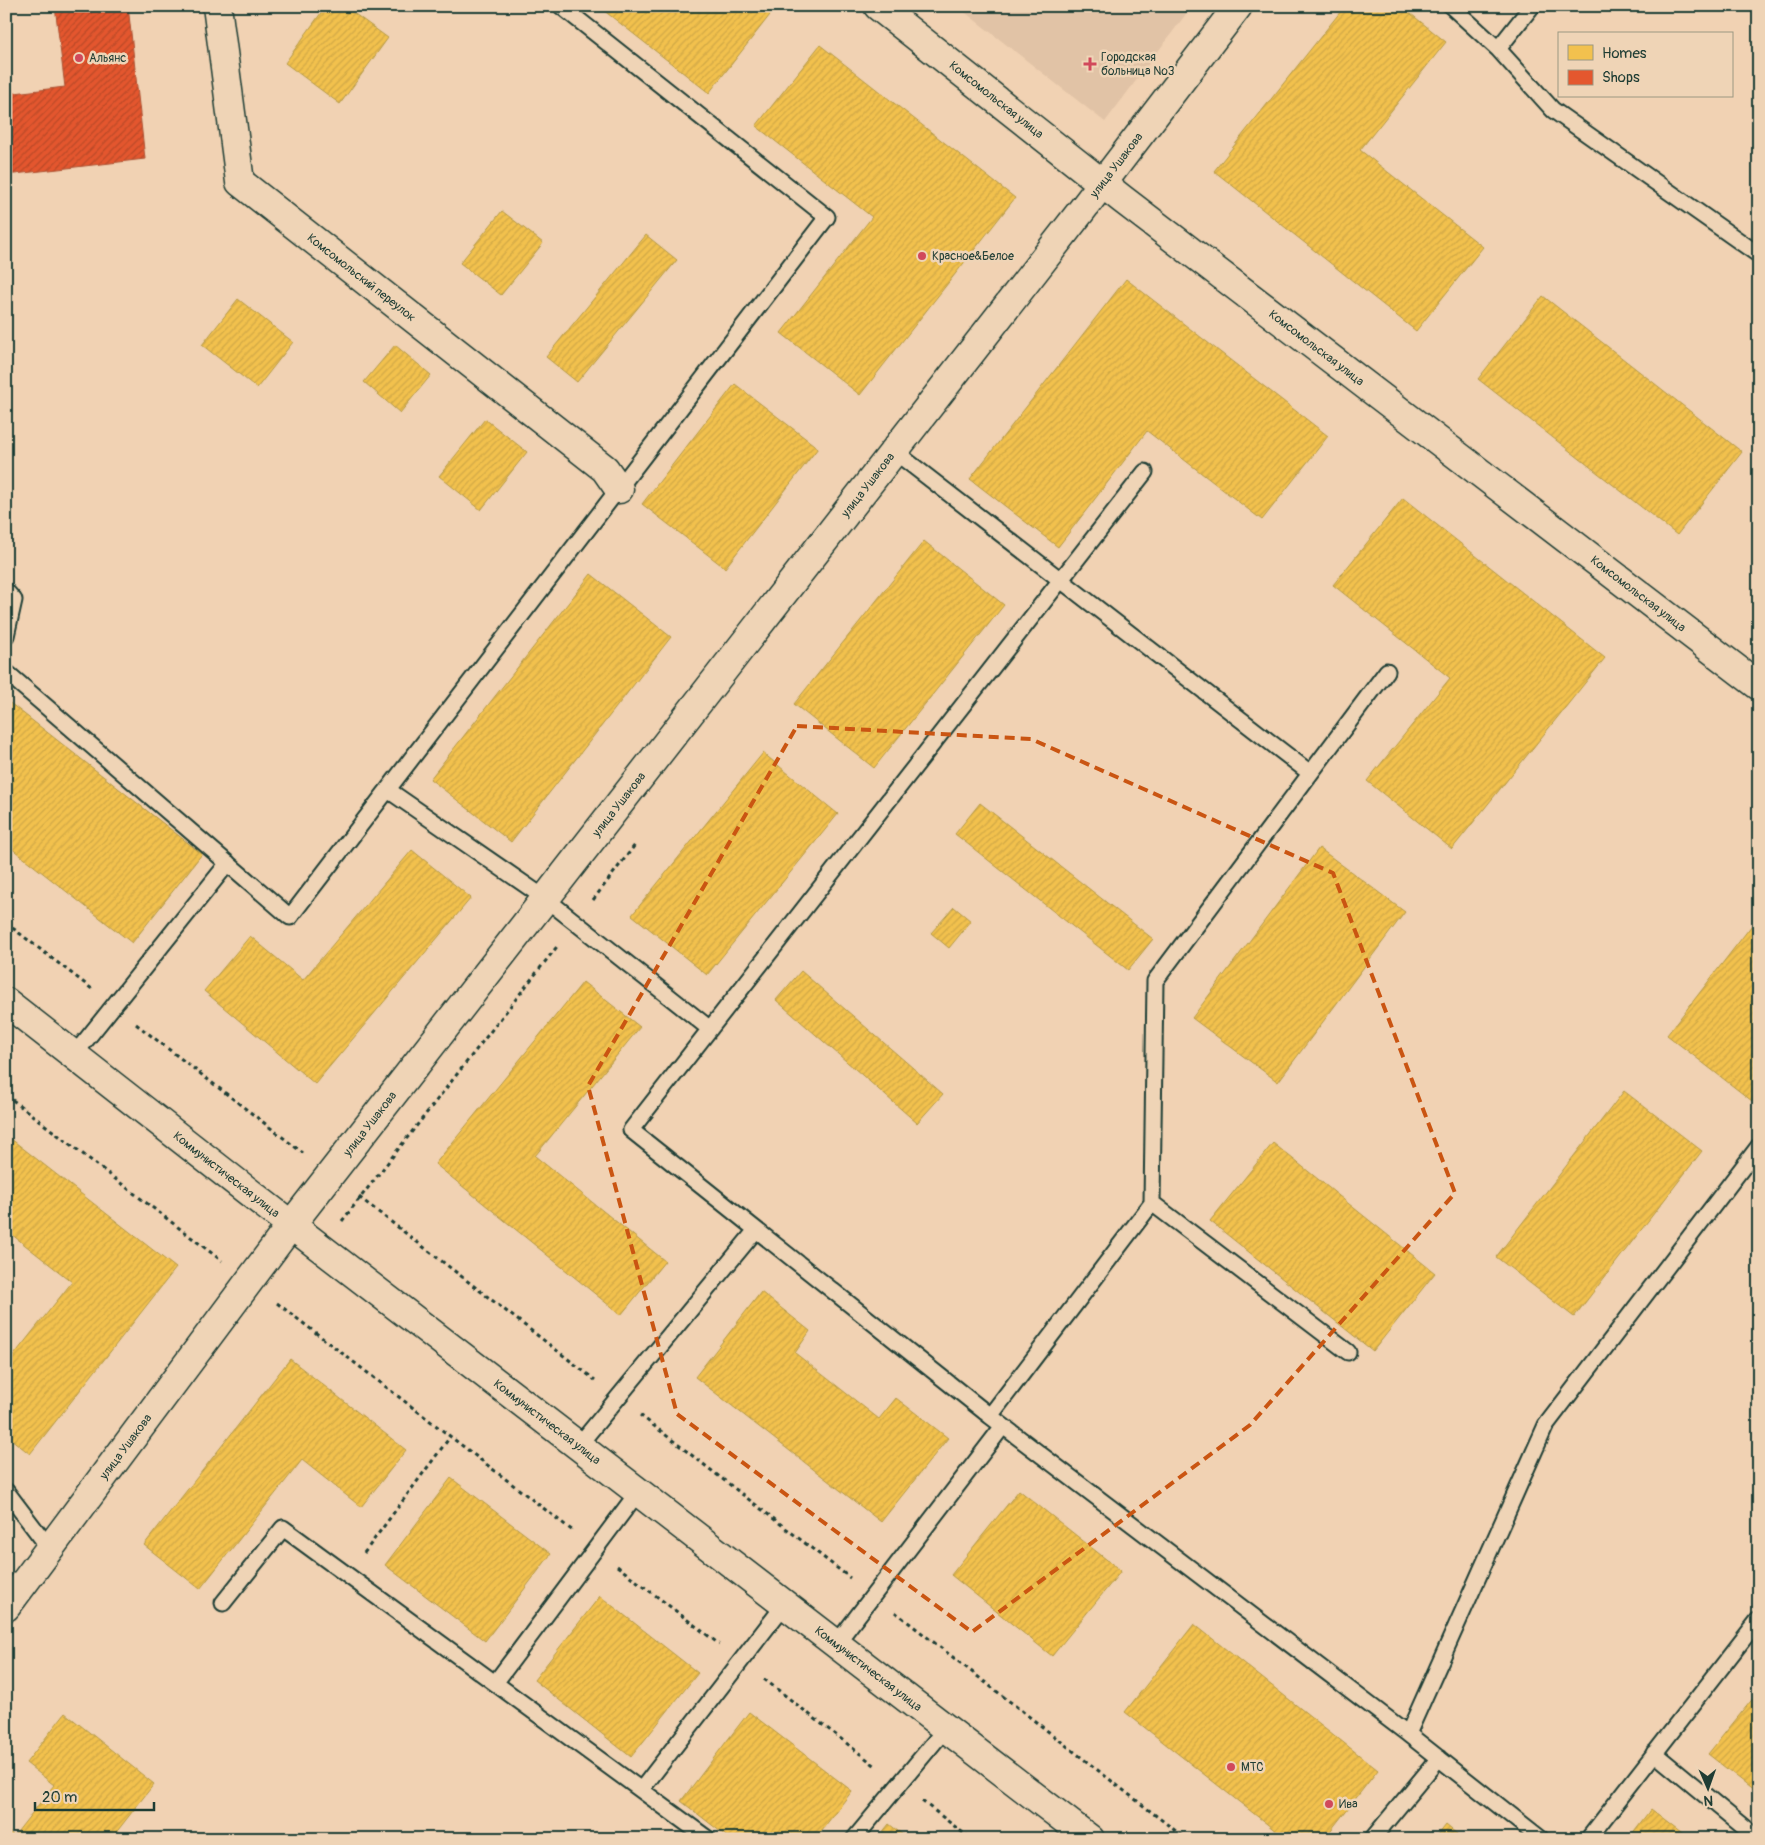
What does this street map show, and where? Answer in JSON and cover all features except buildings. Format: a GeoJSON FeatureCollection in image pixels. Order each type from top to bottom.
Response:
{"type":"FeatureCollection","features":[{"type":"Feature","properties":{"kind":"street","name":"Комсомольский переулок"},"geometry":{"type":"LineString","coordinates":[[217,6],[240,182],[605,469],[619,489]]}},
{"type":"Feature","properties":{"kind":"street","name":"улица Ушакова"},"geometry":{"type":"LineString","coordinates":[[6,1607],[291,1226],[1103,183],[1238,6]]}},
{"type":"Feature","properties":{"kind":"street","name":"Комсомольская улица"},"geometry":{"type":"LineString","coordinates":[[884,8],[1103,183],[1759,686]]}},
{"type":"Feature","properties":{"kind":"street","name":"Коммунистическая улица"},"geometry":{"type":"LineString","coordinates":[[9,1011],[74,1055],[291,1226],[1090,1839]]}},
{"type":"Feature","properties":{"kind":"lane"},"geometry":{"type":"LineString","coordinates":[[6,672],[290,917],[827,217],[561,6]]}},
{"type":"Feature","properties":{"kind":"lane"},"geometry":{"type":"LineString","coordinates":[[1451,6],[1498,49],[1553,110],[1759,255]]}},
{"type":"Feature","properties":{"kind":"lane"},"geometry":{"type":"LineString","coordinates":[[1498,49],[1532,6]]}},
{"type":"Feature","properties":{"kind":"lane"},"geometry":{"type":"LineString","coordinates":[[894,451],[1310,773]]}},
{"type":"Feature","properties":{"kind":"lane"},"geometry":{"type":"LineString","coordinates":[[1145,472],[631,1130],[990,1416],[1408,1734],[1541,1839]]}},
{"type":"Feature","properties":{"kind":"lane"},"geometry":{"type":"LineString","coordinates":[[6,591],[14,600],[6,636]]}},
{"type":"Feature","properties":{"kind":"lane"},"geometry":{"type":"LineString","coordinates":[[990,1416],[1152,1203],[1155,981],[1387,671]]}},
{"type":"Feature","properties":{"kind":"lane"},"geometry":{"type":"LineString","coordinates":[[388,790],[546,899],[710,1029]]}},
{"type":"Feature","properties":{"kind":"lane"},"geometry":{"type":"LineString","coordinates":[[74,1055],[228,863]]}},
{"type":"Feature","properties":{"kind":"lane"},"geometry":{"type":"LineString","coordinates":[[1408,1734],[1546,1424],[1759,1146]]}},
{"type":"Feature","properties":{"kind":"lane"},"geometry":{"type":"LineString","coordinates":[[1152,1203],[1348,1352]]}},
{"type":"Feature","properties":{"kind":"lane"},"geometry":{"type":"LineString","coordinates":[[578,1446],[756,1230]]}},
{"type":"Feature","properties":{"kind":"lane"},"geometry":{"type":"LineString","coordinates":[[836,1644],[1003,1426]]}},
{"type":"Feature","properties":{"kind":"lane"},"geometry":{"type":"LineString","coordinates":[[6,1491],[50,1549]]}},
{"type":"Feature","properties":{"kind":"lane"},"geometry":{"type":"LineString","coordinates":[[495,1683],[638,1492]]}},
{"type":"Feature","properties":{"kind":"lane"},"geometry":{"type":"LineString","coordinates":[[223,1603],[283,1528],[708,1839]]}},
{"type":"Feature","properties":{"kind":"lane"},"geometry":{"type":"LineString","coordinates":[[641,1790],[785,1604]]}},
{"type":"Feature","properties":{"kind":"lane"},"geometry":{"type":"LineString","coordinates":[[1588,1839],[1759,1619]]}},
{"type":"Feature","properties":{"kind":"lane"},"geometry":{"type":"LineString","coordinates":[[854,1839],[946,1728]]}},
{"type":"Feature","properties":{"kind":"lane"},"geometry":{"type":"LineString","coordinates":[[1654,1753],[1758,1839]]}},
{"type":"Feature","properties":{"kind":"lane"},"geometry":{"type":"LineString","coordinates":[[1372,1839],[1439,1758]]}},
{"type":"Feature","properties":{"kind":"path"},"geometry":{"type":"LineString","coordinates":[[6,1095],[971,1839]]}},
{"type":"Feature","properties":{"kind":"path"},"geometry":{"type":"LineString","coordinates":[[348,1575],[450,1437]]}},
{"type":"Feature","properties":{"kind":"highlighted area"},"geometry":{"type":"Polygon","coordinates":[[[797,726],[1031,739],[1333,873],[1455,1193],[1250,1425],[972,1632],[677,1414],[588,1086],[797,726]]]}},
{"type":"Feature","properties":{"kind":"shaded area","name":"Городская больница №3"},"geometry":{"type":"Polygon","coordinates":[[[957,6],[1192,6],[1105,122],[957,6]]]}},
{"type":"Feature","properties":{"kind":"place","name":"Альянс"},"geometry":{"type":"Point","coordinates":[79,58]}},
{"type":"Feature","properties":{"kind":"place","name":"Городская больница №3"},"geometry":{"type":"Point","coordinates":[1090,64]}},
{"type":"Feature","properties":{"kind":"place","name":"Красное&Белое"},"geometry":{"type":"Point","coordinates":[922,256]}},
{"type":"Feature","properties":{"kind":"place","name":"МТС"},"geometry":{"type":"Point","coordinates":[1231,1767]}},
{"type":"Feature","properties":{"kind":"place","name":"Ива"},"geometry":{"type":"Point","coordinates":[1329,1804]}}]}
